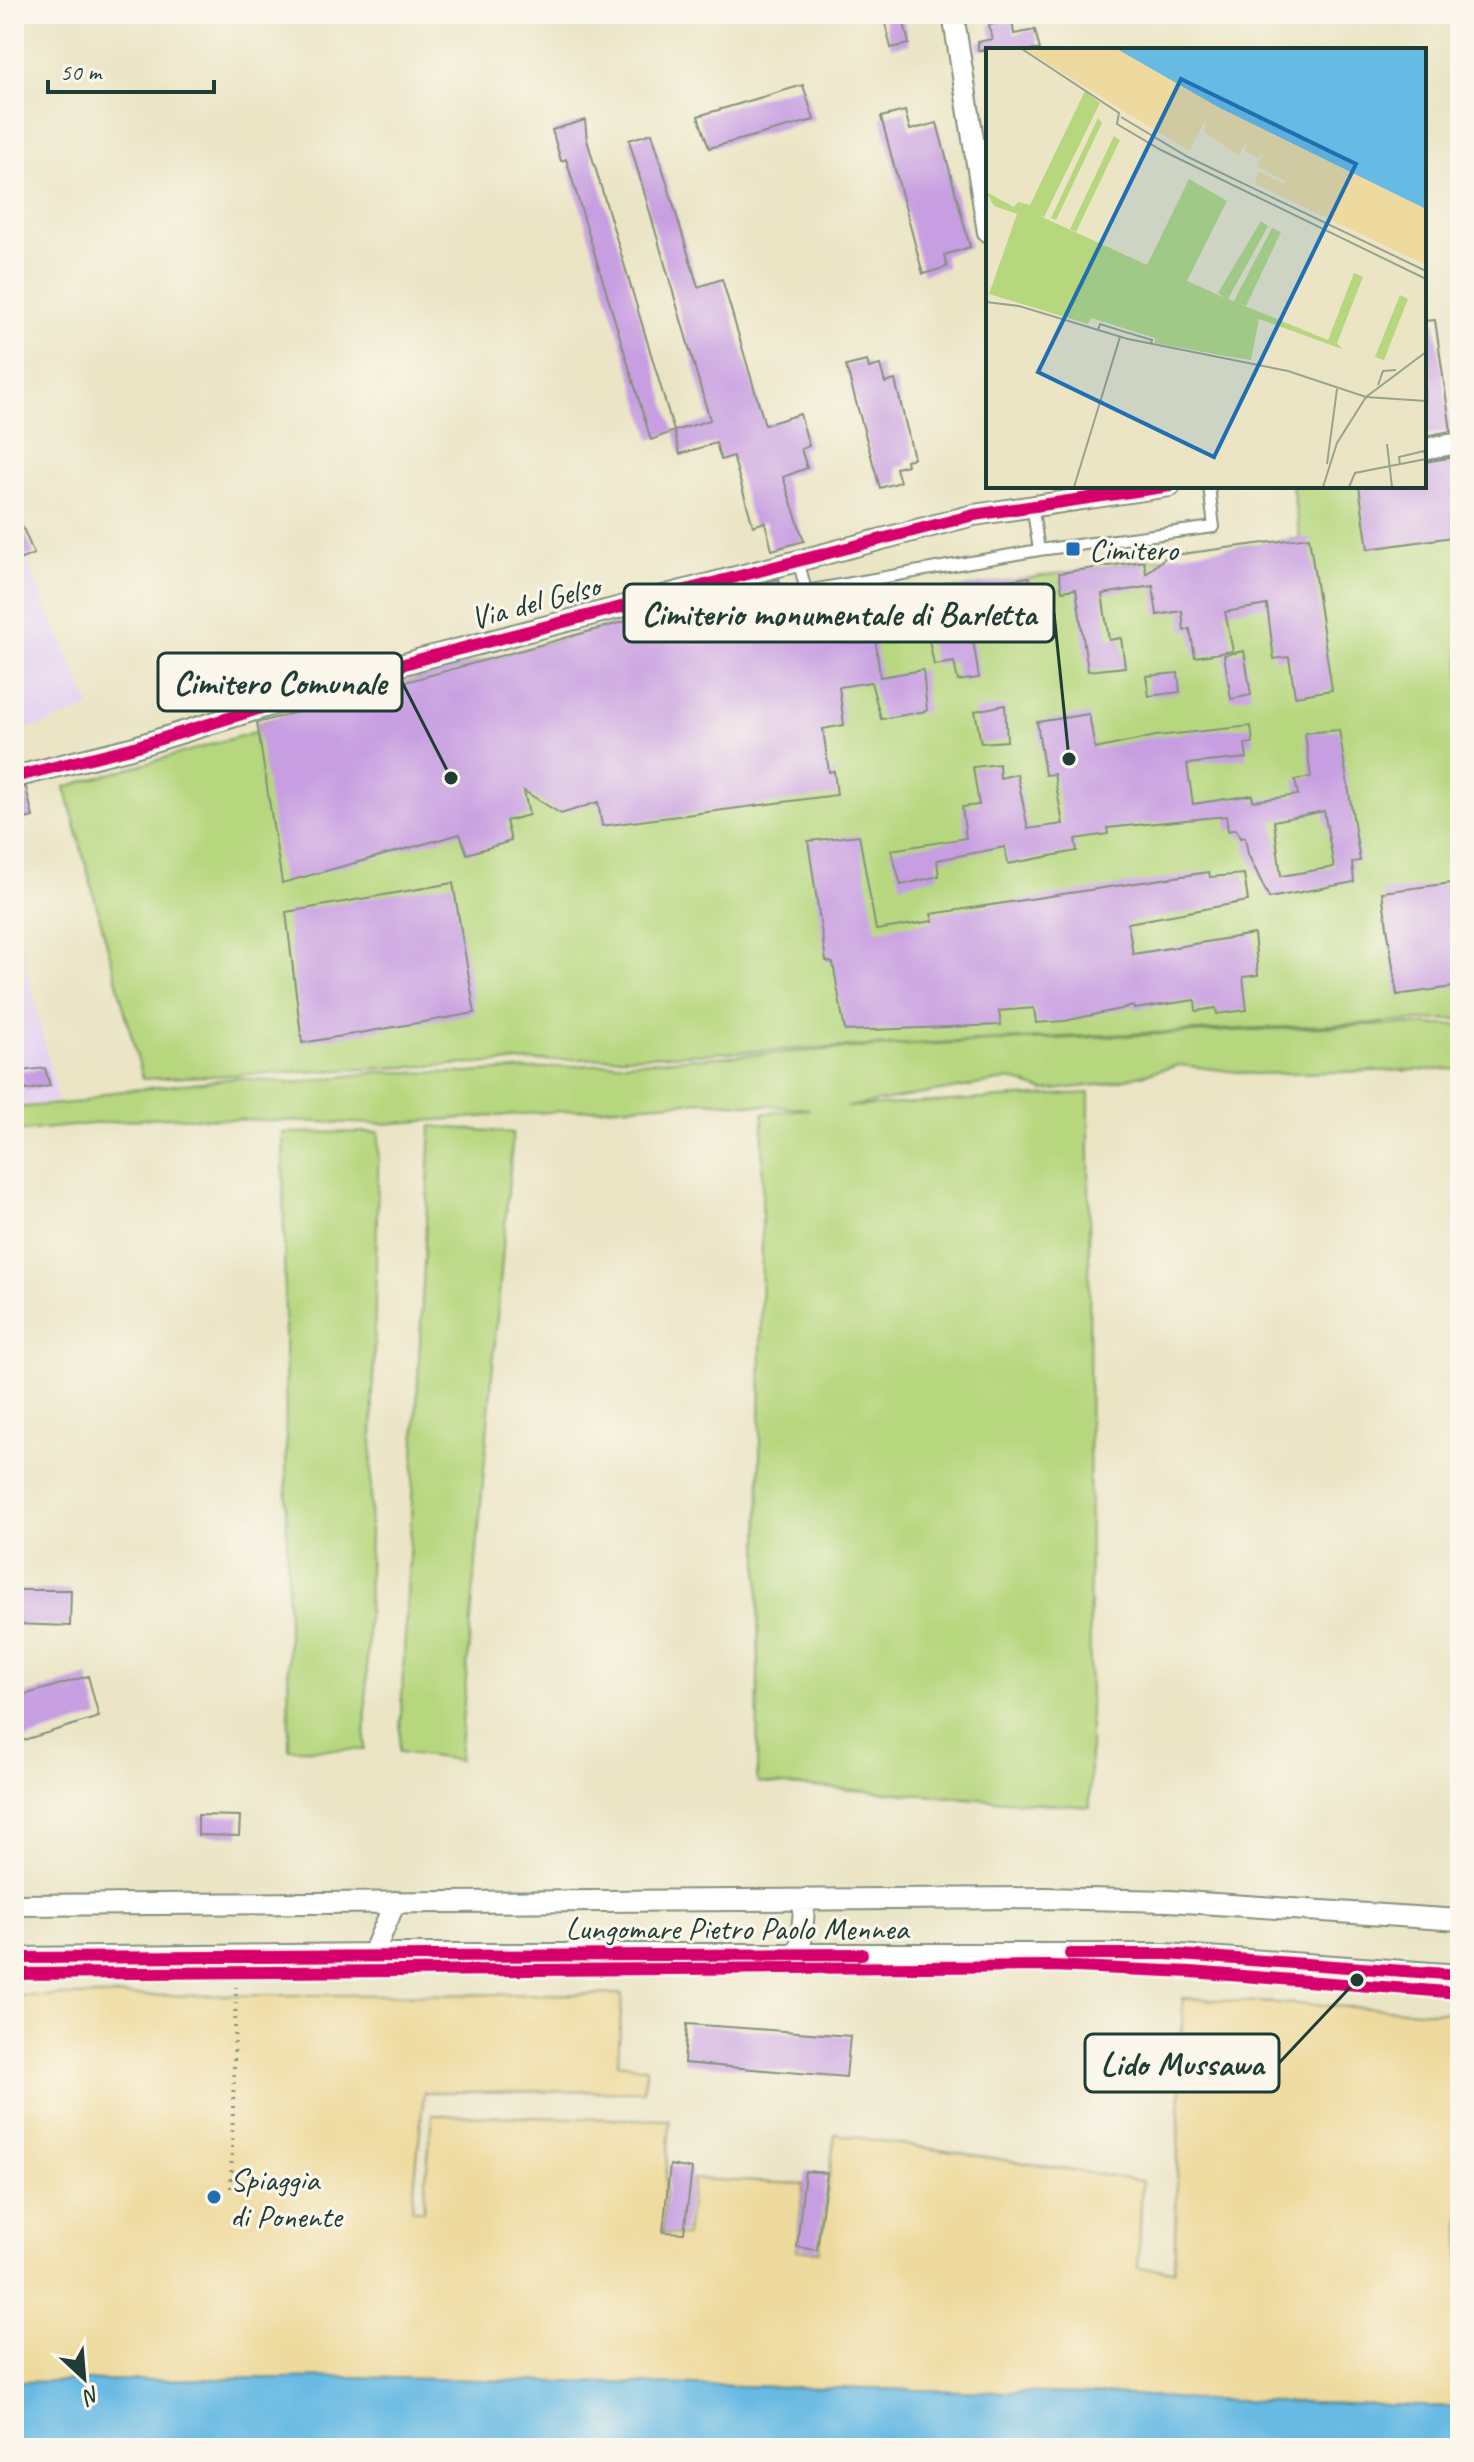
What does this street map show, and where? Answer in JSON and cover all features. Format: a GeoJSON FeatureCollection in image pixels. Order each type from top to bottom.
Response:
{"type":"FeatureCollection","features":[{"type":"Feature","properties":{"kind":"street"},"geometry":{"type":"LineString","coordinates":[[953,14],[986,220]]}},
{"type":"Feature","properties":{"kind":"street"},"geometry":{"type":"LineString","coordinates":[[1426,449],[1460,443]]}},
{"type":"Feature","properties":{"kind":"street","name":"Via del Gelso"},"geometry":{"type":"LineString","coordinates":[[14,777],[131,748],[421,659],[974,515],[1030,495],[1139,488]]}},
{"type":"Feature","properties":{"kind":"street"},"geometry":{"type":"LineString","coordinates":[[800,1953],[805,1899]]}},
{"type":"Feature","properties":{"kind":"street","name":"Lungomare Pietro Paolo Mennea"},"geometry":{"type":"LineString","coordinates":[[14,1905],[805,1899],[1169,1901],[1460,1920]]}},
{"type":"Feature","properties":{"kind":"street"},"geometry":{"type":"LineString","coordinates":[[373,1954],[395,1902]]}},
{"type":"Feature","properties":{"kind":"street","name":"Lungomare Pietro Paolo Mennea"},"geometry":{"type":"LineString","coordinates":[[14,1958],[373,1954],[1166,1954],[1460,1975]]}},
{"type":"Feature","properties":{"kind":"lane"},"geometry":{"type":"LineString","coordinates":[[798,559],[806,591],[1039,550],[1214,527],[1209,488]]}},
{"type":"Feature","properties":{"kind":"lane"},"geometry":{"type":"LineString","coordinates":[[1030,495],[1039,550]]}},
{"type":"Feature","properties":{"kind":"path"},"geometry":{"type":"LineString","coordinates":[[231,2188],[236,1987]]}},
{"type":"Feature","properties":{"kind":"shaded area"},"geometry":{"type":"Polygon","coordinates":[[[14,531],[91,708],[14,734],[14,531]]]}},
{"type":"Feature","properties":{"kind":"shaded area"},"geometry":{"type":"Polygon","coordinates":[[[14,915],[58,1101],[14,1107],[14,915]]]}},
{"type":"Feature","properties":{"kind":"green space"},"geometry":{"type":"Polygon","coordinates":[[[1460,461],[1460,1019],[143,1079],[65,787],[258,731],[258,723],[778,579],[784,614],[1300,538],[1292,488],[1426,488],[1426,485],[1460,461]]]}},
{"type":"Feature","properties":{"kind":"green space"},"geometry":{"type":"Polygon","coordinates":[[[1371,1025],[1460,1025],[1460,1069],[1254,1074],[1180,1065],[1106,1084],[1044,1091],[1011,1079],[847,1107],[1089,1093],[1090,1807],[757,1783],[763,1113],[810,1109],[703,1101],[382,1124],[162,1117],[14,1132],[14,1108],[83,1102],[106,1093],[236,1078],[295,1083],[378,1072],[467,1073],[888,1046],[1371,1025]]]}},
{"type":"Feature","properties":{"kind":"green space"},"geometry":{"type":"Polygon","coordinates":[[[431,1126],[513,1133],[459,1760],[399,1752],[431,1126]]]}},
{"type":"Feature","properties":{"kind":"green space"},"geometry":{"type":"Polygon","coordinates":[[[379,1132],[365,1750],[289,1749],[283,1133],[379,1132]]]}},
{"type":"Feature","properties":{"kind":"sand","name":"Spiaggia di Ponente"},"geometry":{"type":"Polygon","coordinates":[[[622,1994],[618,2063],[647,2068],[643,2091],[424,2092],[412,2209],[423,2211],[432,2115],[670,2120],[662,2233],[686,2236],[693,2179],[803,2184],[797,2250],[819,2251],[835,2134],[1142,2181],[1138,2268],[1174,2270],[1183,1998],[1460,2013],[1460,2407],[1200,2400],[1134,2395],[349,2377],[14,2382],[14,1996],[622,1994]]]}},
{"type":"Feature","properties":{"kind":"water"},"geometry":{"type":"Polygon","coordinates":[[[349,2377],[1134,2395],[1200,2400],[1460,2407],[1460,2448],[14,2448],[14,2382],[349,2377]]]}},
{"type":"Feature","properties":{"kind":"building"},"geometry":{"type":"Polygon","coordinates":[[[883,14],[902,14],[909,44],[891,48],[883,14]]]}},
{"type":"Feature","properties":{"kind":"building"},"geometry":{"type":"Polygon","coordinates":[[[1012,21],[1014,34],[1035,30],[1040,48],[978,50],[978,42],[992,39],[989,25],[1012,21]]]}},
{"type":"Feature","properties":{"kind":"building"},"geometry":{"type":"Polygon","coordinates":[[[803,85],[814,120],[709,148],[698,116],[803,85]]]}},
{"type":"Feature","properties":{"kind":"building"},"geometry":{"type":"Polygon","coordinates":[[[905,111],[910,130],[937,123],[970,247],[944,255],[947,267],[923,274],[881,117],[905,111]]]}},
{"type":"Feature","properties":{"kind":"building"},"geometry":{"type":"Polygon","coordinates":[[[585,120],[587,140],[674,431],[651,440],[566,159],[561,161],[552,130],[585,120]]]}},
{"type":"Feature","properties":{"kind":"building"},"geometry":{"type":"Polygon","coordinates":[[[652,133],[698,287],[722,279],[765,425],[800,414],[809,446],[801,449],[807,468],[783,477],[804,541],[772,550],[765,522],[753,526],[733,456],[721,460],[716,443],[680,454],[674,431],[710,420],[629,140],[652,133]]]}},
{"type":"Feature","properties":{"kind":"building"},"geometry":{"type":"Polygon","coordinates":[[[1435,320],[1451,431],[1426,436],[1426,321],[1435,320]]]}},
{"type":"Feature","properties":{"kind":"building"},"geometry":{"type":"Polygon","coordinates":[[[867,361],[869,368],[880,365],[885,383],[895,380],[914,458],[906,460],[907,465],[896,468],[900,482],[880,488],[846,366],[867,361]]]}},
{"type":"Feature","properties":{"kind":"building"},"geometry":{"type":"Polygon","coordinates":[[[1455,457],[1455,461],[1460,460],[1460,536],[1368,549],[1359,488],[1426,488],[1426,462],[1455,457]]]}},
{"type":"Feature","properties":{"kind":"building"},"geometry":{"type":"Polygon","coordinates":[[[14,507],[34,554],[14,562],[14,507]]]}},
{"type":"Feature","properties":{"kind":"building"},"geometry":{"type":"Polygon","coordinates":[[[1309,537],[1332,690],[1295,696],[1289,657],[1274,659],[1267,605],[1225,612],[1233,651],[1195,657],[1190,629],[1184,631],[1182,611],[1157,615],[1153,586],[1102,594],[1109,640],[1121,638],[1125,667],[1088,671],[1076,589],[1062,591],[1059,573],[1144,561],[1146,574],[1167,556],[1309,537]]]}},
{"type":"Feature","properties":{"kind":"building"},"geometry":{"type":"Polygon","coordinates":[[[1029,577],[1032,596],[982,604],[983,612],[969,615],[979,678],[958,681],[954,662],[934,665],[924,614],[873,619],[880,677],[923,670],[927,711],[881,719],[871,682],[839,687],[844,725],[823,729],[829,772],[834,771],[837,795],[602,826],[598,802],[561,814],[524,791],[529,815],[506,821],[511,841],[467,854],[460,834],[282,883],[257,723],[779,579],[784,615],[1029,577]]]}},
{"type":"Feature","properties":{"kind":"building"},"geometry":{"type":"Polygon","coordinates":[[[1244,651],[1251,695],[1231,699],[1224,655],[1244,651]]]}},
{"type":"Feature","properties":{"kind":"building"},"geometry":{"type":"Polygon","coordinates":[[[1178,673],[1180,692],[1149,696],[1146,676],[1178,673]]]}},
{"type":"Feature","properties":{"kind":"building"},"geometry":{"type":"Polygon","coordinates":[[[1005,705],[1007,741],[981,743],[975,711],[1005,705]]]}},
{"type":"Feature","properties":{"kind":"building"},"geometry":{"type":"Polygon","coordinates":[[[1089,714],[1095,749],[1156,736],[1251,726],[1253,743],[1245,744],[1247,758],[1187,764],[1193,804],[1252,795],[1253,801],[1298,795],[1295,780],[1311,777],[1305,733],[1339,730],[1360,861],[1352,862],[1354,882],[1269,898],[1248,854],[1245,837],[1240,838],[1236,829],[1228,831],[1226,816],[1107,828],[1108,834],[1075,839],[1077,851],[1008,864],[1005,847],[937,860],[939,876],[901,885],[891,850],[966,838],[962,807],[979,805],[973,767],[999,764],[1000,778],[1017,774],[1028,829],[1063,824],[1054,774],[1045,775],[1037,722],[1089,714]],[[1324,811],[1274,821],[1281,876],[1334,867],[1324,811]]]}},
{"type":"Feature","properties":{"kind":"building"},"geometry":{"type":"Polygon","coordinates":[[[26,787],[33,817],[14,822],[14,790],[26,787]]]}},
{"type":"Feature","properties":{"kind":"building"},"geometry":{"type":"Polygon","coordinates":[[[859,835],[876,930],[933,921],[931,914],[1209,872],[1210,877],[1244,874],[1248,901],[1128,923],[1133,954],[1254,934],[1258,975],[1243,977],[1247,1010],[1217,1014],[1216,1008],[1196,1011],[1195,1000],[1134,1009],[1134,1006],[1065,1021],[1036,1023],[1034,1008],[999,1011],[1001,1025],[845,1031],[833,963],[826,961],[808,841],[859,835]]]}},
{"type":"Feature","properties":{"kind":"building"},"geometry":{"type":"Polygon","coordinates":[[[1460,882],[1460,986],[1397,995],[1382,892],[1460,882]]]}},
{"type":"Feature","properties":{"kind":"building"},"geometry":{"type":"Polygon","coordinates":[[[453,883],[475,1013],[302,1043],[286,912],[453,883]]]}},
{"type":"Feature","properties":{"kind":"building"},"geometry":{"type":"Polygon","coordinates":[[[45,1068],[50,1086],[26,1090],[21,1071],[45,1068]]]}},
{"type":"Feature","properties":{"kind":"building"},"geometry":{"type":"Polygon","coordinates":[[[14,1590],[71,1590],[70,1626],[14,1624],[14,1590]]]}},
{"type":"Feature","properties":{"kind":"building"},"geometry":{"type":"Polygon","coordinates":[[[88,1676],[99,1717],[14,1743],[14,1698],[88,1676]]]}},
{"type":"Feature","properties":{"kind":"building"},"geometry":{"type":"Polygon","coordinates":[[[198,1815],[240,1816],[239,1836],[198,1835],[198,1815]]]}},
{"type":"Feature","properties":{"kind":"building"},"geometry":{"type":"Polygon","coordinates":[[[687,2024],[850,2036],[846,2077],[684,2063],[687,2024]]]}},
{"type":"Feature","properties":{"kind":"building"},"geometry":{"type":"Polygon","coordinates":[[[670,2165],[692,2169],[684,2233],[663,2232],[670,2165]]]}},
{"type":"Feature","properties":{"kind":"building"},"geometry":{"type":"Polygon","coordinates":[[[805,2171],[827,2173],[817,2250],[797,2247],[805,2171]]]}},
{"type":"Feature","properties":{"kind":"cycle path"},"geometry":{"type":"LineString","coordinates":[[14,777],[131,748],[421,659],[974,515],[1156,488]]}},
{"type":"Feature","properties":{"kind":"cycle path"},"geometry":{"type":"LineString","coordinates":[[14,1958],[862,1954]]}},
{"type":"Feature","properties":{"kind":"cycle path"},"geometry":{"type":"LineString","coordinates":[[1070,1954],[1166,1954],[1460,1975]]}},
{"type":"Feature","properties":{"kind":"cycle path"},"geometry":{"type":"LineString","coordinates":[[14,1974],[1052,1966],[1191,1972],[1460,1993]]}},
{"type":"Feature","properties":{"kind":"place","name":"Cimitero"},"geometry":{"type":"Point","coordinates":[1073,549]}},
{"type":"Feature","properties":{"kind":"place","name":"Cimiterio monumentale di Barletta"},"geometry":{"type":"Point","coordinates":[1069,759]}},
{"type":"Feature","properties":{"kind":"place","name":"Cimitero Comunale"},"geometry":{"type":"Point","coordinates":[451,778]}},
{"type":"Feature","properties":{"kind":"place","name":"Lido Mussawa"},"geometry":{"type":"Point","coordinates":[1357,1980]}},
{"type":"Feature","properties":{"kind":"place","name":"Spiaggia di Ponente"},"geometry":{"type":"Point","coordinates":[214,2197]}}]}
